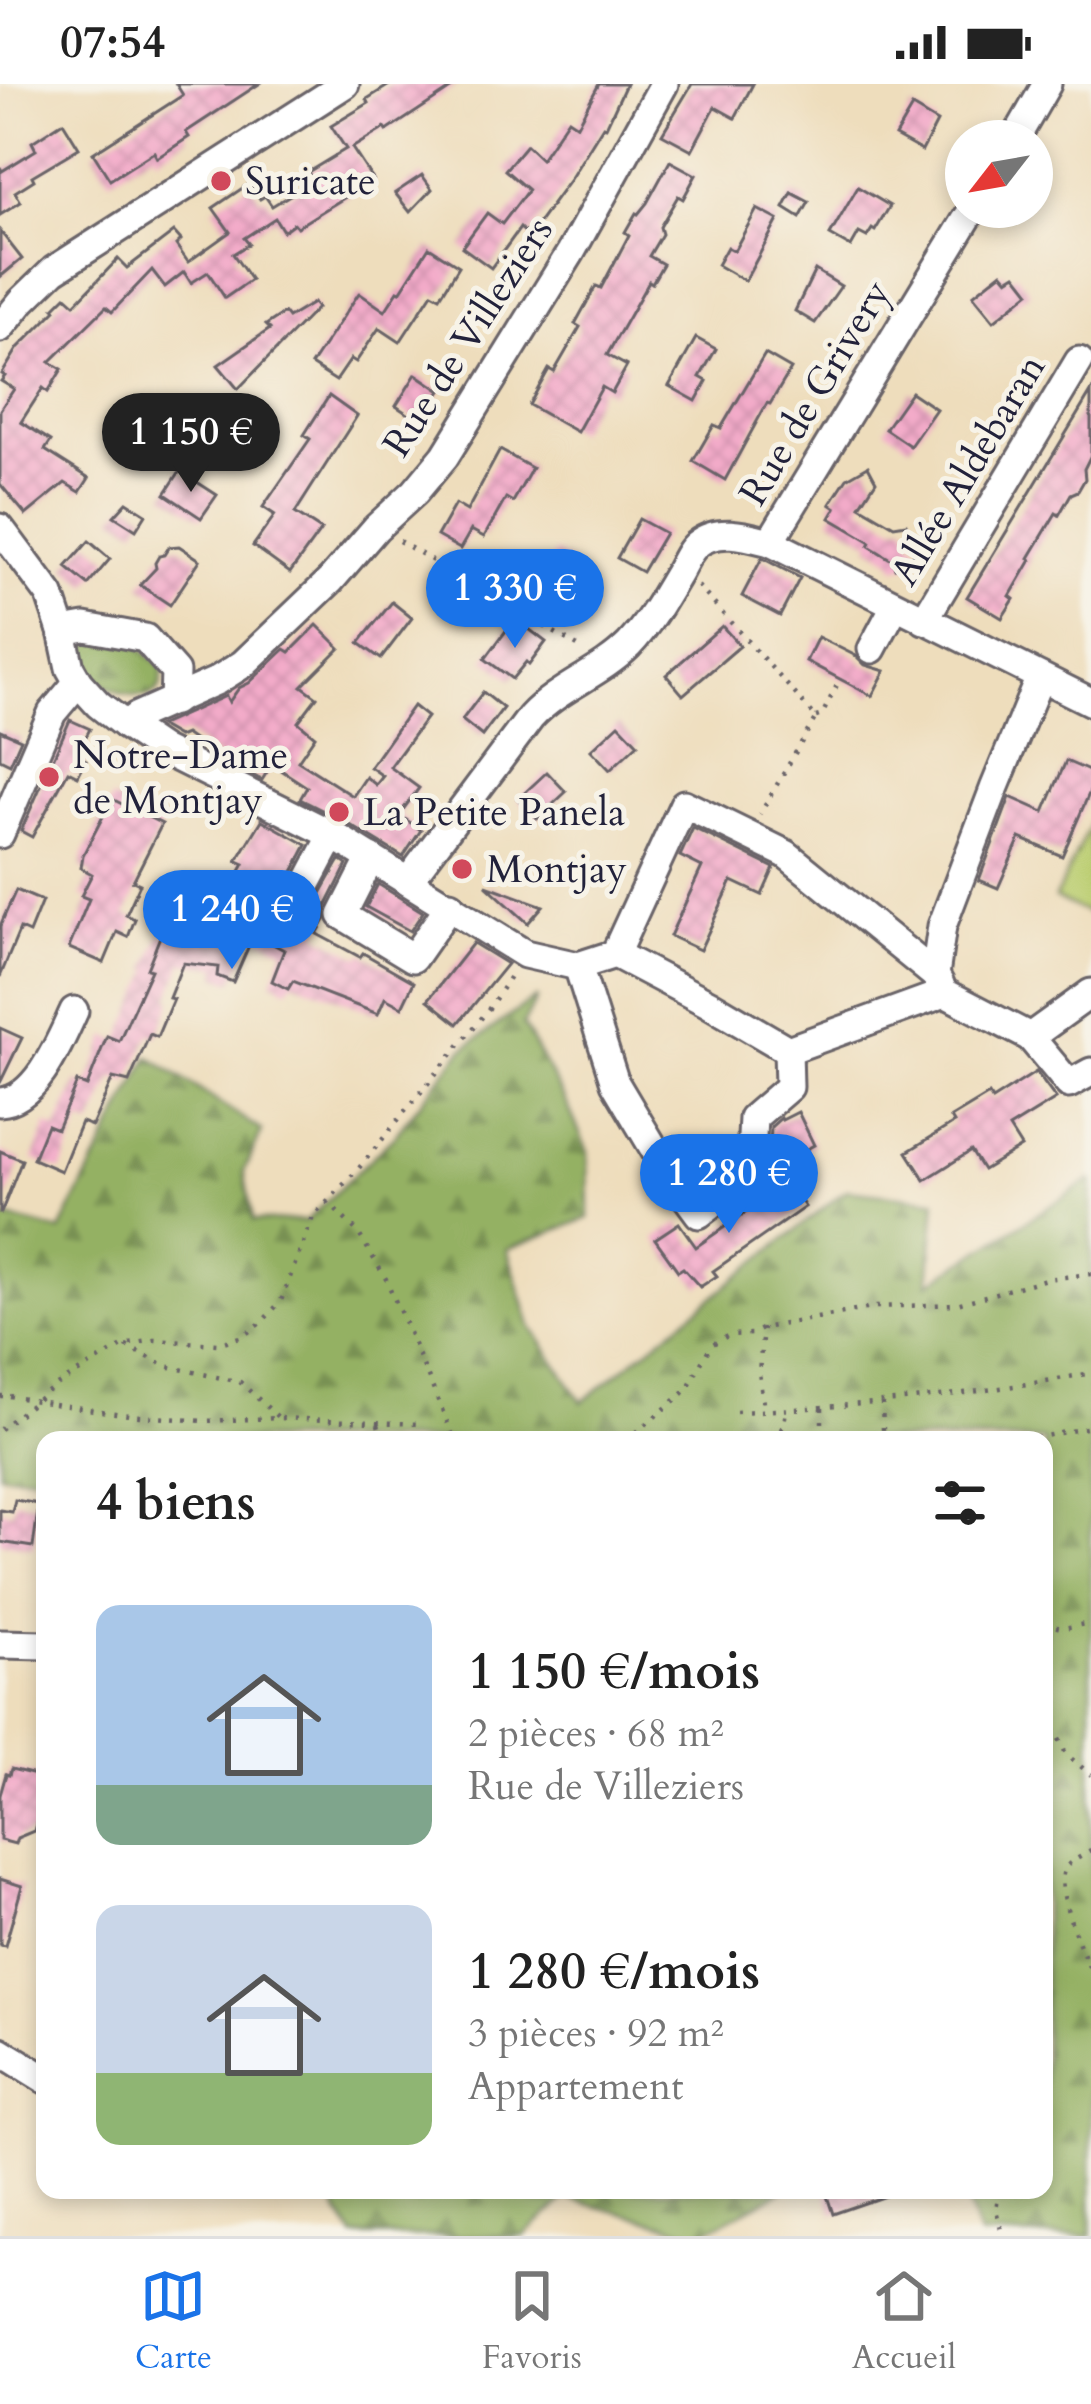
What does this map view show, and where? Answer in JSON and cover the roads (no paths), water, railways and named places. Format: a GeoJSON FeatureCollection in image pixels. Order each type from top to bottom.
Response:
{"type":"FeatureCollection","features":[{"type":"Feature","properties":{"kind":"street"},"geometry":{"type":"LineString","coordinates":[[0,328],[54,270],[345,84]]}},
{"type":"Feature","properties":{"kind":"street","name":"Rue de Villeziers"},"geometry":{"type":"LineString","coordinates":[[125,725],[243,664],[416,491],[445,456],[571,252],[664,84]]}},
{"type":"Feature","properties":{"kind":"street"},"geometry":{"type":"LineString","coordinates":[[1026,120],[1047,84]]}},
{"type":"Feature","properties":{"kind":"street","name":"Rue de Grivery"},"geometry":{"type":"LineString","coordinates":[[409,880],[531,717],[549,698],[629,645],[697,544],[727,534],[770,542],[961,228]]}},
{"type":"Feature","properties":{"kind":"street","name":"Allée Aldebaran"},"geometry":{"type":"LineString","coordinates":[[924,620],[1079,361]]}},
{"type":"Feature","properties":{"kind":"street"},"geometry":{"type":"LineString","coordinates":[[0,528],[50,596],[70,668],[98,704],[162,750],[333,836],[525,953],[578,967],[615,954],[684,804],[786,854],[940,984],[1030,1037],[1069,1084],[1091,1072]]}},
{"type":"Feature","properties":{"kind":"street"},"geometry":{"type":"LineString","coordinates":[[770,542],[1091,702]]}},
{"type":"Feature","properties":{"kind":"street"},"geometry":{"type":"LineString","coordinates":[[872,649],[895,606]]}},
{"type":"Feature","properties":{"kind":"street"},"geometry":{"type":"LineString","coordinates":[[62,631],[85,628],[145,638],[175,672],[174,701]]}},
{"type":"Feature","properties":{"kind":"street"},"geometry":{"type":"LineString","coordinates":[[940,984],[942,926],[1040,677]]}},
{"type":"Feature","properties":{"kind":"street"},"geometry":{"type":"LineString","coordinates":[[0,834],[52,713],[77,682]]}},
{"type":"Feature","properties":{"kind":"street"},"geometry":{"type":"LineString","coordinates":[[290,918],[333,836]]}},
{"type":"Feature","properties":{"kind":"street"},"geometry":{"type":"LineString","coordinates":[[370,858],[342,915],[413,958],[450,905]]}},
{"type":"Feature","properties":{"kind":"street"},"geometry":{"type":"LineString","coordinates":[[615,954],[788,1050]]}},
{"type":"Feature","properties":{"kind":"street"},"geometry":{"type":"LineString","coordinates":[[578,967],[615,1083],[699,1214],[749,1174],[753,1118],[789,1087],[788,1050]]}},
{"type":"Feature","properties":{"kind":"street"},"geometry":{"type":"LineString","coordinates":[[788,1050],[940,984]]}},
{"type":"Feature","properties":{"kind":"street"},"geometry":{"type":"LineString","coordinates":[[1030,1037],[1091,993]]}},
{"type":"Feature","properties":{"kind":"street"},"geometry":{"type":"LineString","coordinates":[[0,1102],[11,1102],[37,1080],[74,1011]]}},
{"type":"Feature","properties":{"kind":"street"},"geometry":{"type":"LineString","coordinates":[[0,1644],[36,1645]]}},
{"type":"Feature","properties":{"kind":"street"},"geometry":{"type":"LineString","coordinates":[[0,2051],[36,2073]]}},
{"type":"Feature","properties":{"kind":"place","name":"Suricate"},"geometry":{"type":"Point","coordinates":[221,181]}},
{"type":"Feature","properties":{"kind":"place","name":"Notre-Dame de Montjay"},"geometry":{"type":"Point","coordinates":[49,777]}},
{"type":"Feature","properties":{"kind":"place","name":"La Petite Panela"},"geometry":{"type":"Point","coordinates":[339,812]}},
{"type":"Feature","properties":{"kind":"place","name":"Montjay"},"geometry":{"type":"Point","coordinates":[462,869]}}]}
